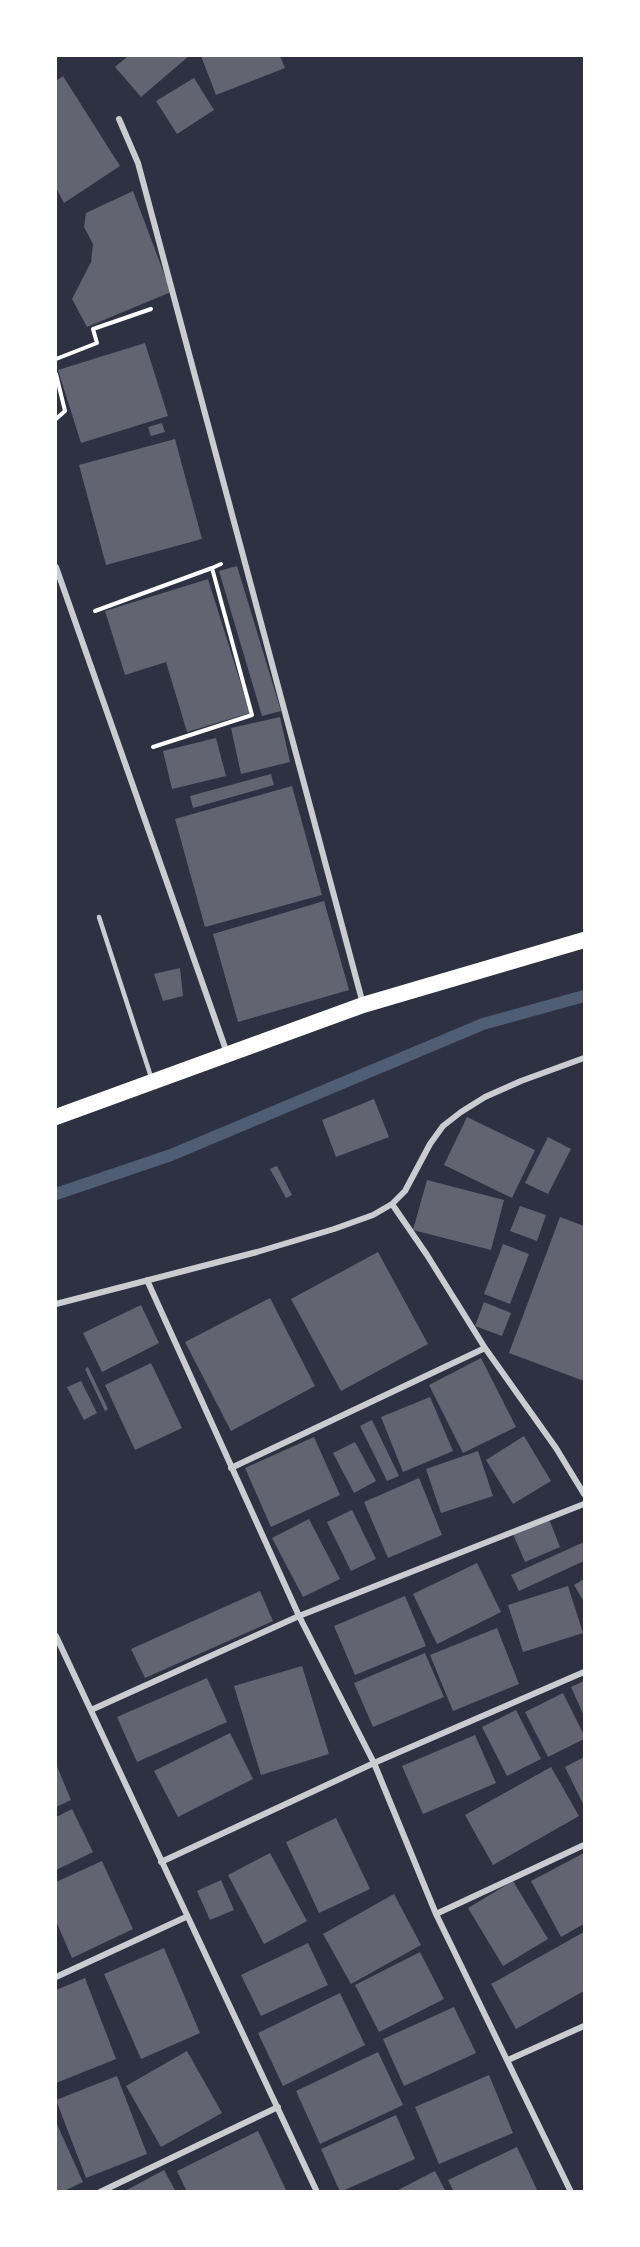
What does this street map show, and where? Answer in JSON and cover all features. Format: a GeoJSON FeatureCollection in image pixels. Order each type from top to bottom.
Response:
{"type":"FeatureCollection","features":[{"type":"Feature","properties":{"kind":"highway"},"geometry":{"type":"LineString","coordinates":[[56,1117],[363,1005],[585,940]]}},
{"type":"Feature","properties":{"kind":"street"},"geometry":{"type":"LineString","coordinates":[[119,119],[138,163],[363,1005]]}},
{"type":"Feature","properties":{"kind":"street"},"geometry":{"type":"LineString","coordinates":[[56,567],[72,619],[227,1054]]}},
{"type":"Feature","properties":{"kind":"street"},"geometry":{"type":"LineString","coordinates":[[56,1304],[257,1252],[373,1215],[392,1204],[405,1191],[442,1126],[485,1097],[521,1081],[585,1058]]}},
{"type":"Feature","properties":{"kind":"street"},"geometry":{"type":"LineString","coordinates":[[392,1204],[485,1348],[556,1448],[585,1494]]}},
{"type":"Feature","properties":{"kind":"street"},"geometry":{"type":"LineString","coordinates":[[147,1280],[298,1616],[374,1763],[436,1914],[571,2192]]}},
{"type":"Feature","properties":{"kind":"street"},"geometry":{"type":"LineString","coordinates":[[231,1468],[485,1348]]}},
{"type":"Feature","properties":{"kind":"street"},"geometry":{"type":"LineString","coordinates":[[91,1710],[298,1616],[585,1504]]}},
{"type":"Feature","properties":{"kind":"street"},"geometry":{"type":"LineString","coordinates":[[56,1636],[317,2192]]}},
{"type":"Feature","properties":{"kind":"street"},"geometry":{"type":"LineString","coordinates":[[161,1862],[374,1763],[585,1672]]}},
{"type":"Feature","properties":{"kind":"street"},"geometry":{"type":"LineString","coordinates":[[436,1914],[585,1845]]}},
{"type":"Feature","properties":{"kind":"street"},"geometry":{"type":"LineString","coordinates":[[56,1977],[186,1917]]}},
{"type":"Feature","properties":{"kind":"street"},"geometry":{"type":"LineString","coordinates":[[508,2060],[585,2025]]}},
{"type":"Feature","properties":{"kind":"street"},"geometry":{"type":"LineString","coordinates":[[100,2192],[278,2107]]}},
{"type":"Feature","properties":{"kind":"lane"},"geometry":{"type":"LineString","coordinates":[[99,917],[153,1081]]}},
{"type":"Feature","properties":{"kind":"path"},"geometry":{"type":"LineString","coordinates":[[56,359],[97,343],[93,329],[153,308]]}},
{"type":"Feature","properties":{"kind":"path"},"geometry":{"type":"LineString","coordinates":[[56,374],[65,411],[56,419]]}},
{"type":"Feature","properties":{"kind":"path"},"geometry":{"type":"LineString","coordinates":[[72,619],[222,564]]}},
{"type":"Feature","properties":{"kind":"path"},"geometry":{"type":"LineString","coordinates":[[153,747],[252,715],[212,568]]}},
{"type":"Feature","properties":{"kind":"building"},"geometry":{"type":"Polygon","coordinates":[[[128,56],[189,56],[141,97],[115,67],[128,56]]]}},
{"type":"Feature","properties":{"kind":"building"},"geometry":{"type":"Polygon","coordinates":[[[201,56],[280,56],[285,68],[216,95],[201,56]]]}},
{"type":"Feature","properties":{"kind":"building"},"geometry":{"type":"Polygon","coordinates":[[[63,76],[120,166],[64,203],[56,188],[56,81],[63,76]]]}},
{"type":"Feature","properties":{"kind":"building"},"geometry":{"type":"Polygon","coordinates":[[[194,78],[214,110],[177,134],[156,101],[194,78]]]}},
{"type":"Feature","properties":{"kind":"building"},"geometry":{"type":"Polygon","coordinates":[[[133,191],[171,292],[87,327],[72,299],[91,262],[93,244],[84,227],[86,213],[133,191]]]}},
{"type":"Feature","properties":{"kind":"building"},"geometry":{"type":"Polygon","coordinates":[[[145,343],[168,416],[81,443],[58,370],[145,343]]]}},
{"type":"Feature","properties":{"kind":"building"},"geometry":{"type":"Polygon","coordinates":[[[162,423],[165,432],[151,436],[148,427],[162,423]]]}},
{"type":"Feature","properties":{"kind":"building"},"geometry":{"type":"Polygon","coordinates":[[[175,439],[202,539],[106,565],[79,465],[175,439]]]}},
{"type":"Feature","properties":{"kind":"building"},"geometry":{"type":"Polygon","coordinates":[[[237,566],[281,711],[262,716],[219,571],[237,566]]]}},
{"type":"Feature","properties":{"kind":"building"},"geometry":{"type":"Polygon","coordinates":[[[208,579],[250,713],[187,732],[166,662],[125,675],[105,611],[208,579]]]}},
{"type":"Feature","properties":{"kind":"building"},"geometry":{"type":"Polygon","coordinates":[[[280,717],[290,762],[241,774],[231,728],[280,717]]]}},
{"type":"Feature","properties":{"kind":"building"},"geometry":{"type":"Polygon","coordinates":[[[216,738],[226,776],[172,789],[163,751],[216,738]]]}},
{"type":"Feature","properties":{"kind":"building"},"geometry":{"type":"Polygon","coordinates":[[[271,774],[274,785],[193,808],[190,796],[271,774]]]}},
{"type":"Feature","properties":{"kind":"building"},"geometry":{"type":"Polygon","coordinates":[[[292,786],[322,895],[205,927],[175,819],[292,786]]]}},
{"type":"Feature","properties":{"kind":"building"},"geometry":{"type":"Polygon","coordinates":[[[324,901],[349,990],[238,1022],[213,934],[324,901]]]}},
{"type":"Feature","properties":{"kind":"building"},"geometry":{"type":"Polygon","coordinates":[[[180,968],[183,996],[163,1001],[154,974],[180,968]]]}},
{"type":"Feature","properties":{"kind":"building"},"geometry":{"type":"Polygon","coordinates":[[[374,1099],[389,1137],[336,1157],[322,1120],[374,1099]]]}},
{"type":"Feature","properties":{"kind":"building"},"geometry":{"type":"Polygon","coordinates":[[[467,1117],[535,1150],[512,1198],[444,1165],[467,1117]]]}},
{"type":"Feature","properties":{"kind":"building"},"geometry":{"type":"Polygon","coordinates":[[[548,1137],[571,1149],[548,1194],[525,1183],[548,1137]]]}},
{"type":"Feature","properties":{"kind":"building"},"geometry":{"type":"Polygon","coordinates":[[[277,1166],[292,1195],[286,1198],[270,1169],[277,1166]]]}},
{"type":"Feature","properties":{"kind":"building"},"geometry":{"type":"Polygon","coordinates":[[[427,1180],[504,1200],[491,1250],[413,1230],[427,1180]]]}},
{"type":"Feature","properties":{"kind":"building"},"geometry":{"type":"Polygon","coordinates":[[[520,1206],[546,1215],[537,1241],[510,1231],[520,1206]]]}},
{"type":"Feature","properties":{"kind":"building"},"geometry":{"type":"Polygon","coordinates":[[[560,1217],[584,1226],[584,1381],[509,1353],[560,1217]]]}},
{"type":"Feature","properties":{"kind":"building"},"geometry":{"type":"Polygon","coordinates":[[[503,1244],[529,1254],[510,1304],[484,1294],[503,1244]]]}},
{"type":"Feature","properties":{"kind":"building"},"geometry":{"type":"Polygon","coordinates":[[[378,1252],[428,1344],[341,1391],[291,1299],[378,1252]]]}},
{"type":"Feature","properties":{"kind":"building"},"geometry":{"type":"Polygon","coordinates":[[[270,1298],[315,1386],[231,1431],[185,1342],[270,1298]]]}},
{"type":"Feature","properties":{"kind":"building"},"geometry":{"type":"Polygon","coordinates":[[[484,1302],[511,1313],[502,1336],[475,1326],[484,1302]]]}},
{"type":"Feature","properties":{"kind":"building"},"geometry":{"type":"Polygon","coordinates":[[[141,1305],[159,1343],[102,1372],[83,1333],[141,1305]]]}},
{"type":"Feature","properties":{"kind":"building"},"geometry":{"type":"Polygon","coordinates":[[[481,1358],[516,1427],[463,1453],[429,1385],[481,1358]]]}},
{"type":"Feature","properties":{"kind":"building"},"geometry":{"type":"Polygon","coordinates":[[[151,1363],[182,1428],[135,1450],[105,1385],[151,1363]]]}},
{"type":"Feature","properties":{"kind":"building"},"geometry":{"type":"Polygon","coordinates":[[[88,1367],[108,1409],[105,1411],[85,1369],[88,1367]]]}},
{"type":"Feature","properties":{"kind":"building"},"geometry":{"type":"Polygon","coordinates":[[[81,1381],[97,1413],[84,1420],[67,1387],[81,1381]]]}},
{"type":"Feature","properties":{"kind":"building"},"geometry":{"type":"Polygon","coordinates":[[[430,1397],[453,1451],[403,1472],[381,1417],[430,1397]]]}},
{"type":"Feature","properties":{"kind":"building"},"geometry":{"type":"Polygon","coordinates":[[[372,1420],[399,1476],[387,1481],[360,1426],[372,1420]]]}},
{"type":"Feature","properties":{"kind":"building"},"geometry":{"type":"Polygon","coordinates":[[[524,1436],[551,1481],[513,1504],[486,1460],[524,1436]]]}},
{"type":"Feature","properties":{"kind":"building"},"geometry":{"type":"Polygon","coordinates":[[[314,1437],[340,1495],[271,1527],[245,1468],[314,1437]]]}},
{"type":"Feature","properties":{"kind":"building"},"geometry":{"type":"Polygon","coordinates":[[[355,1442],[376,1481],[354,1493],[333,1453],[355,1442]]]}},
{"type":"Feature","properties":{"kind":"building"},"geometry":{"type":"Polygon","coordinates":[[[478,1451],[493,1496],[441,1513],[426,1469],[478,1451]]]}},
{"type":"Feature","properties":{"kind":"building"},"geometry":{"type":"Polygon","coordinates":[[[419,1478],[442,1535],[388,1558],[364,1502],[419,1478]]]}},
{"type":"Feature","properties":{"kind":"building"},"geometry":{"type":"Polygon","coordinates":[[[352,1510],[376,1559],[351,1571],[327,1522],[352,1510]]]}},
{"type":"Feature","properties":{"kind":"building"},"geometry":{"type":"Polygon","coordinates":[[[309,1519],[340,1579],[303,1597],[272,1538],[309,1519]]]}},
{"type":"Feature","properties":{"kind":"building"},"geometry":{"type":"Polygon","coordinates":[[[549,1519],[560,1547],[525,1562],[513,1534],[549,1519]]]}},
{"type":"Feature","properties":{"kind":"building"},"geometry":{"type":"Polygon","coordinates":[[[584,1542],[584,1561],[519,1591],[511,1575],[584,1542]]]}},
{"type":"Feature","properties":{"kind":"building"},"geometry":{"type":"Polygon","coordinates":[[[477,1563],[501,1612],[437,1644],[413,1594],[477,1563]]]}},
{"type":"Feature","properties":{"kind":"building"},"geometry":{"type":"Polygon","coordinates":[[[584,1579],[584,1602],[574,1585],[584,1579]]]}},
{"type":"Feature","properties":{"kind":"building"},"geometry":{"type":"Polygon","coordinates":[[[568,1586],[583,1633],[523,1652],[508,1605],[568,1586]]]}},
{"type":"Feature","properties":{"kind":"building"},"geometry":{"type":"Polygon","coordinates":[[[260,1591],[273,1621],[145,1678],[131,1649],[260,1591]]]}},
{"type":"Feature","properties":{"kind":"building"},"geometry":{"type":"Polygon","coordinates":[[[405,1596],[426,1646],[355,1675],[334,1626],[405,1596]]]}},
{"type":"Feature","properties":{"kind":"building"},"geometry":{"type":"Polygon","coordinates":[[[497,1628],[519,1684],[453,1711],[430,1655],[497,1628]]]}},
{"type":"Feature","properties":{"kind":"building"},"geometry":{"type":"Polygon","coordinates":[[[425,1653],[444,1697],[373,1727],[354,1683],[425,1653]]]}},
{"type":"Feature","properties":{"kind":"building"},"geometry":{"type":"Polygon","coordinates":[[[302,1666],[329,1754],[261,1775],[234,1686],[302,1666]]]}},
{"type":"Feature","properties":{"kind":"building"},"geometry":{"type":"Polygon","coordinates":[[[207,1678],[227,1722],[137,1762],[117,1717],[207,1678]]]}},
{"type":"Feature","properties":{"kind":"building"},"geometry":{"type":"Polygon","coordinates":[[[584,1681],[584,1716],[571,1687],[584,1681]]]}},
{"type":"Feature","properties":{"kind":"building"},"geometry":{"type":"Polygon","coordinates":[[[563,1693],[584,1739],[548,1757],[525,1712],[563,1693]]]}},
{"type":"Feature","properties":{"kind":"building"},"geometry":{"type":"Polygon","coordinates":[[[516,1710],[541,1759],[507,1776],[482,1727],[516,1710]]]}},
{"type":"Feature","properties":{"kind":"building"},"geometry":{"type":"Polygon","coordinates":[[[230,1733],[253,1779],[178,1817],[154,1771],[230,1733]]]}},
{"type":"Feature","properties":{"kind":"building"},"geometry":{"type":"Polygon","coordinates":[[[475,1735],[496,1783],[423,1814],[402,1766],[475,1735]]]}},
{"type":"Feature","properties":{"kind":"building"},"geometry":{"type":"Polygon","coordinates":[[[584,1757],[584,1806],[565,1767],[584,1757]]]}},
{"type":"Feature","properties":{"kind":"building"},"geometry":{"type":"Polygon","coordinates":[[[56,1764],[71,1800],[56,1807],[56,1764]]]}},
{"type":"Feature","properties":{"kind":"building"},"geometry":{"type":"Polygon","coordinates":[[[551,1767],[579,1816],[493,1865],[465,1815],[551,1767]]]}},
{"type":"Feature","properties":{"kind":"building"},"geometry":{"type":"Polygon","coordinates":[[[72,1809],[93,1852],[56,1870],[56,1817],[72,1809]]]}},
{"type":"Feature","properties":{"kind":"building"},"geometry":{"type":"Polygon","coordinates":[[[336,1818],[370,1889],[319,1913],[286,1842],[336,1818]]]}},
{"type":"Feature","properties":{"kind":"building"},"geometry":{"type":"Polygon","coordinates":[[[270,1853],[307,1921],[264,1944],[228,1875],[270,1853]]]}},
{"type":"Feature","properties":{"kind":"building"},"geometry":{"type":"Polygon","coordinates":[[[584,1853],[584,1924],[561,1937],[531,1881],[584,1853]]]}},
{"type":"Feature","properties":{"kind":"building"},"geometry":{"type":"Polygon","coordinates":[[[102,1861],[133,1929],[72,1958],[56,1921],[56,1882],[102,1861]]]}},
{"type":"Feature","properties":{"kind":"building"},"geometry":{"type":"Polygon","coordinates":[[[221,1880],[234,1910],[210,1920],[197,1891],[221,1880]]]}},
{"type":"Feature","properties":{"kind":"building"},"geometry":{"type":"Polygon","coordinates":[[[513,1881],[548,1939],[503,1966],[468,1908],[513,1881]]]}},
{"type":"Feature","properties":{"kind":"building"},"geometry":{"type":"Polygon","coordinates":[[[394,1894],[421,1945],[351,1984],[323,1934],[394,1894]]]}},
{"type":"Feature","properties":{"kind":"building"},"geometry":{"type":"Polygon","coordinates":[[[584,1932],[584,1991],[516,2029],[491,1984],[584,1932]]]}},
{"type":"Feature","properties":{"kind":"building"},"geometry":{"type":"Polygon","coordinates":[[[308,1943],[328,1985],[261,2016],[241,1975],[308,1943]]]}},
{"type":"Feature","properties":{"kind":"building"},"geometry":{"type":"Polygon","coordinates":[[[164,1948],[200,2033],[141,2059],[104,1974],[164,1948]]]}},
{"type":"Feature","properties":{"kind":"building"},"geometry":{"type":"Polygon","coordinates":[[[420,1952],[444,1999],[379,2032],[355,1985],[420,1952]]]}},
{"type":"Feature","properties":{"kind":"building"},"geometry":{"type":"Polygon","coordinates":[[[85,1978],[116,2059],[56,2083],[56,1990],[85,1978]]]}},
{"type":"Feature","properties":{"kind":"building"},"geometry":{"type":"Polygon","coordinates":[[[340,1993],[365,2045],[283,2086],[258,2033],[340,1993]]]}},
{"type":"Feature","properties":{"kind":"building"},"geometry":{"type":"Polygon","coordinates":[[[454,2007],[476,2053],[404,2086],[383,2039],[454,2007]]]}},
{"type":"Feature","properties":{"kind":"building"},"geometry":{"type":"Polygon","coordinates":[[[187,2051],[222,2113],[161,2147],[126,2086],[187,2051]]]}},
{"type":"Feature","properties":{"kind":"building"},"geometry":{"type":"Polygon","coordinates":[[[378,2052],[403,2105],[320,2144],[296,2091],[378,2052]]]}},
{"type":"Feature","properties":{"kind":"building"},"geometry":{"type":"Polygon","coordinates":[[[489,2075],[513,2133],[439,2164],[415,2107],[489,2075]]]}},
{"type":"Feature","properties":{"kind":"building"},"geometry":{"type":"Polygon","coordinates":[[[117,2076],[147,2154],[86,2178],[56,2100],[117,2076]]]}},
{"type":"Feature","properties":{"kind":"building"},"geometry":{"type":"Polygon","coordinates":[[[396,2115],[415,2159],[340,2192],[321,2149],[396,2115]]]}},
{"type":"Feature","properties":{"kind":"building"},"geometry":{"type":"Polygon","coordinates":[[[56,2122],[83,2182],[62,2192],[56,2192],[56,2122]]]}},
{"type":"Feature","properties":{"kind":"building"},"geometry":{"type":"Polygon","coordinates":[[[258,2131],[287,2192],[187,2192],[177,2171],[258,2131]]]}},
{"type":"Feature","properties":{"kind":"building"},"geometry":{"type":"Polygon","coordinates":[[[517,2147],[538,2192],[454,2192],[448,2180],[517,2147]]]}},
{"type":"Feature","properties":{"kind":"building"},"geometry":{"type":"Polygon","coordinates":[[[164,2170],[176,2192],[123,2192],[164,2170]]]}},
{"type":"Feature","properties":{"kind":"building"},"geometry":{"type":"Polygon","coordinates":[[[435,2171],[446,2192],[394,2192],[435,2171]]]}},
{"type":"Feature","properties":{"kind":"waterway"},"geometry":{"type":"LineString","coordinates":[[56,1194],[171,1155],[483,1024],[584,996]]}}]}
